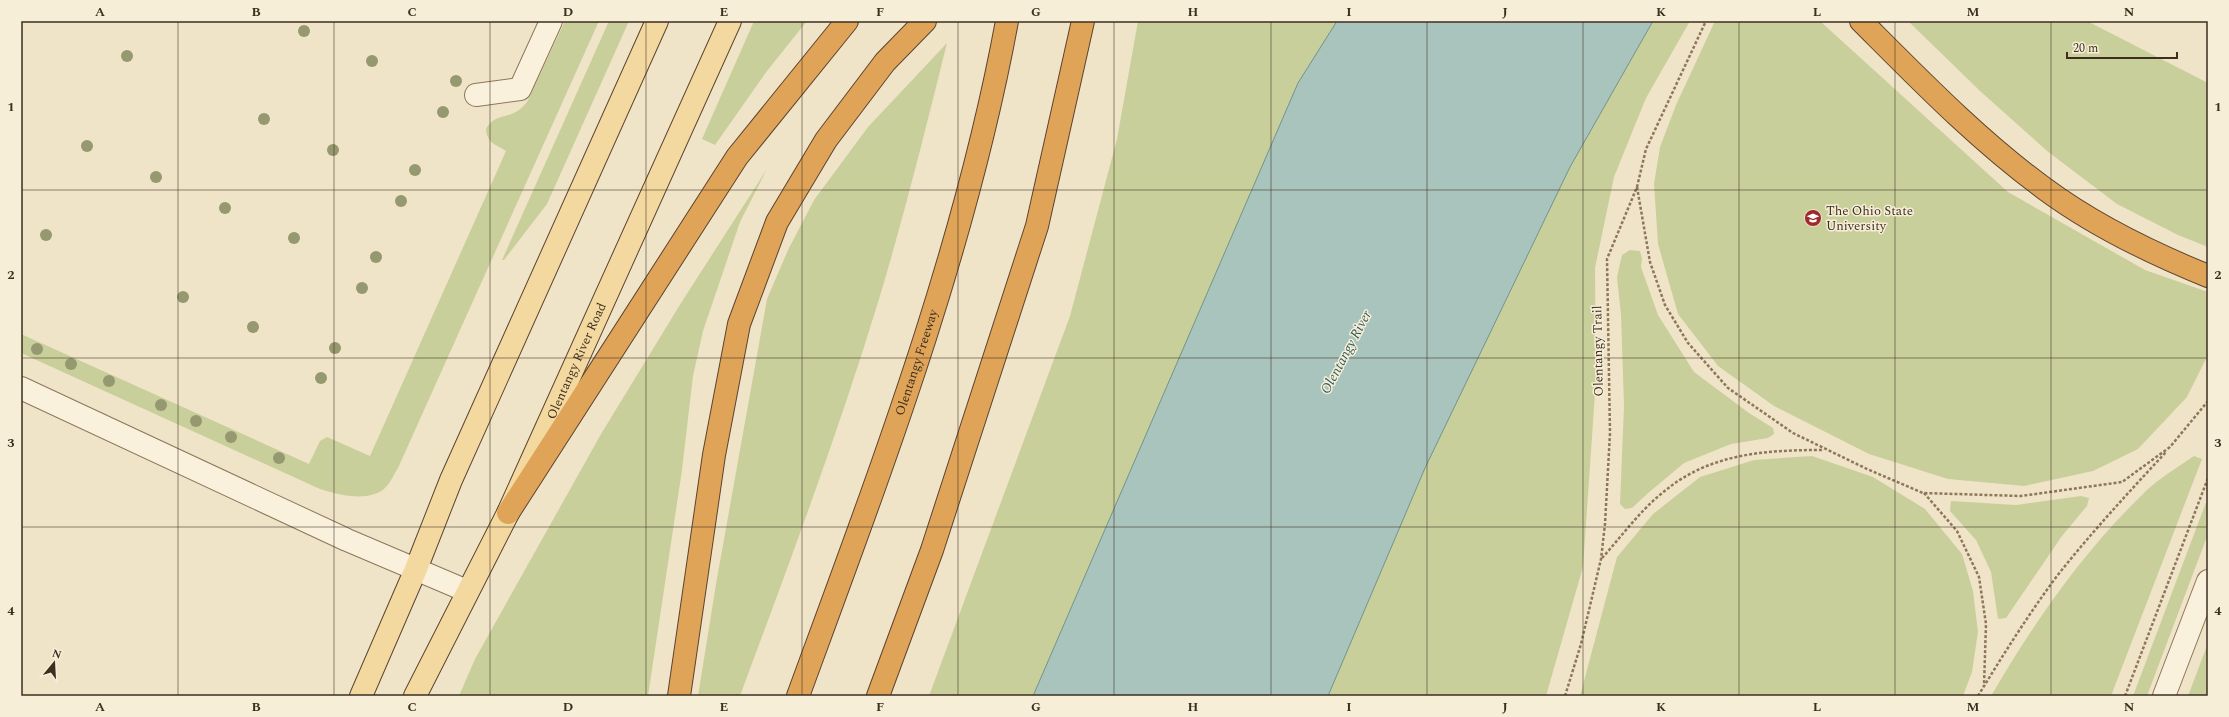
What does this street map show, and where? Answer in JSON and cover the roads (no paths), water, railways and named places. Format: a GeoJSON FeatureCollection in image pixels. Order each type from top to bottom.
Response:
{"type":"FeatureCollection","features":[{"type":"Feature","properties":{"kind":"highway"},"geometry":{"type":"LineString","coordinates":[[508,514],[737,157],[846,21]]}},
{"type":"Feature","properties":{"kind":"highway"},"geometry":{"type":"LineString","coordinates":[[679,696],[714,455],[739,324],[777,222],[826,140],[885,62],[925,21]]}},
{"type":"Feature","properties":{"kind":"highway","name":"Olentangy Freeway"},"geometry":{"type":"LineString","coordinates":[[798,696],[917,366],[965,205],[1007,21]]}},
{"type":"Feature","properties":{"kind":"highway"},"geometry":{"type":"LineString","coordinates":[[878,696],[932,550],[1038,226],[1084,21]]}},
{"type":"Feature","properties":{"kind":"highway"},"geometry":{"type":"LineString","coordinates":[[1861,21],[1953,113],[2006,159],[2046,190],[2130,242],[2208,276]]}},
{"type":"Feature","properties":{"kind":"main road"},"geometry":{"type":"LineString","coordinates":[[361,696],[416,569],[451,480],[657,21]]}},
{"type":"Feature","properties":{"kind":"main road","name":"Olentangy River Road"},"geometry":{"type":"LineString","coordinates":[[415,696],[508,514],[730,21]]}},
{"type":"Feature","properties":{"kind":"street"},"geometry":{"type":"LineString","coordinates":[[476,95],[520,89],[550,21]]}},
{"type":"Feature","properties":{"kind":"street"},"geometry":{"type":"LineString","coordinates":[[21,388],[340,536],[468,590]]}},
{"type":"Feature","properties":{"kind":"street"},"geometry":{"type":"LineString","coordinates":[[2164,696],[2208,581]]}},
{"type":"Feature","properties":{"kind":"water","name":"Olentangy River"},"geometry":{"type":"Polygon","coordinates":[[[1337,21],[1653,21],[1570,167],[1425,468],[1328,696],[1033,696],[1298,83],[1337,21]]]}},
{"type":"Feature","properties":{"kind":"place","name":"The Ohio State University"},"geometry":{"type":"Point","coordinates":[1813,218]}}]}
